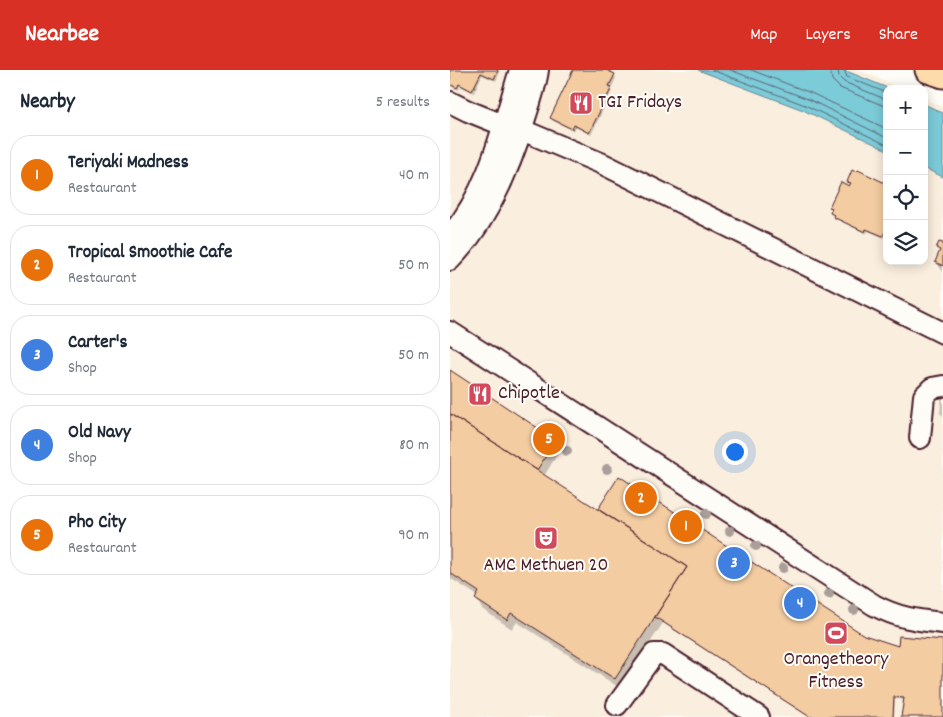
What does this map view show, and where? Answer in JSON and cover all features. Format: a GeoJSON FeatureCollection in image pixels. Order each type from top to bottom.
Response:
{"type":"FeatureCollection","features":[{"type":"Feature","properties":{"kind":"main road"},"geometry":{"type":"LineString","coordinates":[[928,70],[943,75]]}},
{"type":"Feature","properties":{"kind":"lane"},"geometry":{"type":"LineString","coordinates":[[450,260],[459,251],[481,220],[500,188],[512,128],[520,70]]}},
{"type":"Feature","properties":{"kind":"lane"},"geometry":{"type":"LineString","coordinates":[[450,236],[475,200],[493,160],[537,80],[538,70]]}},
{"type":"Feature","properties":{"kind":"lane"},"geometry":{"type":"LineString","coordinates":[[450,102],[603,164],[943,333]]}},
{"type":"Feature","properties":{"kind":"lane"},"geometry":{"type":"LineString","coordinates":[[450,332],[874,604],[891,614],[913,620],[943,623]]}},
{"type":"Feature","properties":{"kind":"lane"},"geometry":{"type":"LineString","coordinates":[[920,438],[924,396],[932,388],[943,386]]}},
{"type":"Feature","properties":{"kind":"lane"},"geometry":{"type":"LineString","coordinates":[[617,705],[654,654],[663,654],[759,717]]}},
{"type":"Feature","properties":{"kind":"shaded area"},"geometry":{"type":"Polygon","coordinates":[[[450,70],[856,70],[893,85],[883,85],[883,265],[928,265],[928,101],[943,107],[943,717],[450,717],[450,70]]]}},
{"type":"Feature","properties":{"kind":"water"},"geometry":{"type":"Polygon","coordinates":[[[698,70],[844,70],[883,86],[883,148],[803,110],[698,70]]]}},
{"type":"Feature","properties":{"kind":"water"},"geometry":{"type":"Polygon","coordinates":[[[928,106],[943,113],[943,177],[928,170],[928,106]]]}},
{"type":"Feature","properties":{"kind":"building"},"geometry":{"type":"Polygon","coordinates":[[[450,70],[498,70],[494,79],[481,73],[472,91],[459,84],[457,88],[450,84],[450,70]]]}},
{"type":"Feature","properties":{"kind":"building","name":"TGI Fridays"},"geometry":{"type":"Polygon","coordinates":[[[573,70],[606,70],[615,74],[609,86],[612,87],[589,133],[574,125],[572,129],[550,118],[573,70]]]}},
{"type":"Feature","properties":{"kind":"building"},"geometry":{"type":"Polygon","coordinates":[[[852,170],[856,172],[858,170],[883,182],[883,236],[866,229],[865,232],[833,217],[834,215],[830,213],[832,208],[829,207],[841,182],[849,186],[851,183],[847,182],[852,170]]]}},
{"type":"Feature","properties":{"kind":"building"},"geometry":{"type":"Polygon","coordinates":[[[939,242],[943,243],[943,266],[935,262],[940,250],[936,248],[939,242]]]}},
{"type":"Feature","properties":{"kind":"building"},"geometry":{"type":"Polygon","coordinates":[[[450,370],[556,440],[537,470],[450,414],[450,370]]]}},
{"type":"Feature","properties":{"kind":"building","name":"AMC Methuen 20"},"geometry":{"type":"Polygon","coordinates":[[[450,414],[687,567],[615,679],[511,613],[507,620],[475,599],[479,592],[450,573],[450,414]]]}},
{"type":"Feature","properties":{"kind":"building"},"geometry":{"type":"Polygon","coordinates":[[[619,476],[864,635],[898,646],[899,636],[943,640],[943,717],[901,717],[904,698],[894,697],[893,717],[810,717],[655,617],[687,567],[598,509],[619,476]]]}},
{"type":"Feature","properties":{"kind":"place","name":"TGI Fridays"},"geometry":{"type":"Point","coordinates":[581,103]}},
{"type":"Feature","properties":{"kind":"place","name":"Chipotle"},"geometry":{"type":"Point","coordinates":[480,394]}},
{"type":"Feature","properties":{"kind":"place","name":"Pho City"},"geometry":{"type":"Point","coordinates":[549,439]}},
{"type":"Feature","properties":{"kind":"place","name":"Tropical Smoothie Cafe"},"geometry":{"type":"Point","coordinates":[641,498]}},
{"type":"Feature","properties":{"kind":"place","name":"Teriyaki Madness"},"geometry":{"type":"Point","coordinates":[686,526]}},
{"type":"Feature","properties":{"kind":"place","name":"AMC Methuen 20"},"geometry":{"type":"Point","coordinates":[546,538]}},
{"type":"Feature","properties":{"kind":"place","name":"Carter's"},"geometry":{"type":"Point","coordinates":[734,563]}},
{"type":"Feature","properties":{"kind":"place","name":"Old Navy"},"geometry":{"type":"Point","coordinates":[800,603]}},
{"type":"Feature","properties":{"kind":"place","name":"Orangetheory Fitness"},"geometry":{"type":"Point","coordinates":[836,633]}}]}
